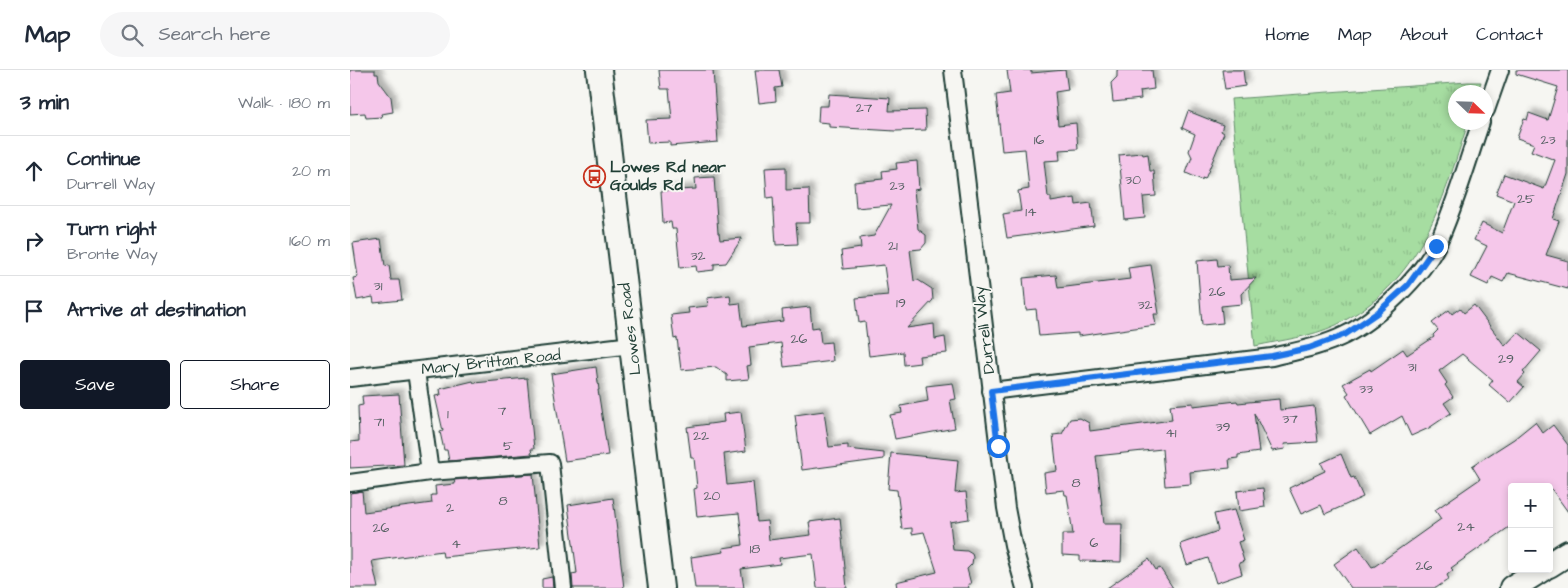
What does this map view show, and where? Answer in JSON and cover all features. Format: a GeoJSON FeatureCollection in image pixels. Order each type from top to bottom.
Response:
{"type":"FeatureCollection","features":[{"type":"Feature","properties":{"kind":"main road","name":"Lowes Road"},"geometry":{"type":"LineString","coordinates":[[599,70],[661,588]]}},
{"type":"Feature","properties":{"kind":"main road"},"geometry":{"type":"LineString","coordinates":[[1553,562],[1568,553]]}},
{"type":"Feature","properties":{"kind":"main road"},"geometry":{"type":"LineString","coordinates":[[1512,588],[1536,573]]}},
{"type":"Feature","properties":{"kind":"street","name":"Durrell Way"},"geometry":{"type":"LineString","coordinates":[[954,70],[1006,508],[1013,545],[1025,588]]}},
{"type":"Feature","properties":{"kind":"street"},"geometry":{"type":"LineString","coordinates":[[1493,90],[1500,70]]}},
{"type":"Feature","properties":{"kind":"street"},"geometry":{"type":"LineString","coordinates":[[991,391],[1272,356],[1309,348],[1346,334],[1377,313],[1408,285],[1436,246],[1460,185],[1478,130]]}},
{"type":"Feature","properties":{"kind":"street","name":"Mary Brittan Road"},"geometry":{"type":"LineString","coordinates":[[350,378],[632,345]]}},
{"type":"Feature","properties":{"kind":"street"},"geometry":{"type":"LineString","coordinates":[[416,371],[430,472]]}},
{"type":"Feature","properties":{"kind":"street"},"geometry":{"type":"LineString","coordinates":[[350,483],[430,472],[550,463],[563,588]]}},
{"type":"Feature","properties":{"kind":"green space"},"geometry":{"type":"Polygon","coordinates":[[[1481,82],[1480,85],[1448,85],[1448,130],[1466,130],[1437,212],[1424,239],[1408,264],[1389,287],[1365,308],[1336,325],[1307,335],[1255,346],[1231,99],[1481,82]]]}},
{"type":"Feature","properties":{"kind":"building"},"geometry":{"type":"Polygon","coordinates":[[[350,70],[375,70],[379,81],[391,97],[393,112],[381,114],[382,117],[366,118],[365,113],[350,114],[350,70]]]}},
{"type":"Feature","properties":{"kind":"building"},"geometry":{"type":"Polygon","coordinates":[[[659,70],[713,70],[718,142],[670,146],[670,142],[648,143],[646,120],[672,119],[669,89],[661,89],[659,70]]]}},
{"type":"Feature","properties":{"kind":"building"},"geometry":{"type":"Polygon","coordinates":[[[755,70],[779,70],[782,87],[775,88],[776,101],[759,103],[755,70]]]}},
{"type":"Feature","properties":{"kind":"building"},"geometry":{"type":"Polygon","coordinates":[[[1007,70],[1031,70],[1031,73],[1065,70],[1068,90],[1055,92],[1058,125],[1076,123],[1078,149],[1059,150],[1060,160],[1044,161],[1048,197],[1051,197],[1051,202],[1075,198],[1076,205],[1091,203],[1094,226],[1007,238],[1003,214],[1021,211],[1018,191],[1029,189],[1025,149],[1002,151],[996,95],[1010,93],[1007,70]]]}},
{"type":"Feature","properties":{"kind":"building"},"geometry":{"type":"Polygon","coordinates":[[[1117,70],[1152,70],[1154,89],[1140,91],[1141,99],[1113,102],[1111,83],[1117,77],[1117,70]]]}},
{"type":"Feature","properties":{"kind":"building"},"geometry":{"type":"Polygon","coordinates":[[[1222,70],[1243,70],[1245,86],[1225,89],[1222,70]]]}},
{"type":"Feature","properties":{"kind":"building"},"geometry":{"type":"Polygon","coordinates":[[[1516,70],[1568,70],[1568,174],[1553,219],[1559,221],[1546,255],[1568,261],[1568,289],[1508,273],[1503,282],[1492,277],[1488,285],[1471,277],[1487,246],[1474,240],[1482,223],[1502,233],[1514,201],[1496,194],[1504,174],[1544,189],[1555,160],[1531,151],[1534,144],[1517,138],[1524,119],[1527,120],[1529,113],[1548,120],[1558,87],[1516,74],[1516,70]]]}},
{"type":"Feature","properties":{"kind":"building"},"geometry":{"type":"Polygon","coordinates":[[[829,94],[890,98],[889,111],[925,110],[926,130],[895,131],[829,127],[829,123],[818,122],[819,106],[828,106],[829,94]]]}},
{"type":"Feature","properties":{"kind":"building"},"geometry":{"type":"Polygon","coordinates":[[[1188,111],[1223,125],[1221,131],[1224,133],[1205,179],[1202,178],[1202,180],[1186,173],[1192,157],[1189,151],[1195,134],[1182,128],[1188,111]]]}},
{"type":"Feature","properties":{"kind":"building"},"geometry":{"type":"Polygon","coordinates":[[[1142,153],[1143,155],[1148,154],[1150,171],[1154,171],[1156,196],[1143,197],[1145,218],[1125,220],[1119,155],[1142,153]]]}},
{"type":"Feature","properties":{"kind":"building"},"geometry":{"type":"Polygon","coordinates":[[[917,161],[919,189],[914,190],[918,229],[926,235],[926,243],[921,249],[910,250],[914,281],[918,280],[932,289],[933,300],[907,328],[934,324],[935,339],[945,337],[947,353],[919,356],[920,363],[904,365],[903,352],[869,356],[865,322],[859,323],[856,298],[888,295],[884,265],[843,269],[841,251],[861,248],[860,238],[874,236],[891,205],[856,208],[854,182],[883,179],[882,171],[897,169],[896,163],[917,161]]]}},
{"type":"Feature","properties":{"kind":"building"},"geometry":{"type":"Polygon","coordinates":[[[786,167],[786,190],[809,189],[810,223],[796,223],[798,244],[776,245],[773,197],[767,198],[765,168],[786,167]]]}},
{"type":"Feature","properties":{"kind":"building"},"geometry":{"type":"Polygon","coordinates":[[[714,177],[720,240],[742,238],[726,263],[714,264],[714,270],[697,272],[696,266],[680,268],[676,229],[672,229],[671,222],[663,223],[661,191],[696,189],[695,178],[714,177]]]}},
{"type":"Feature","properties":{"kind":"building"},"geometry":{"type":"Polygon","coordinates":[[[381,239],[385,266],[389,265],[391,280],[399,280],[402,300],[374,303],[373,297],[357,300],[353,278],[358,277],[353,243],[381,239]]]}},
{"type":"Feature","properties":{"kind":"building"},"geometry":{"type":"Polygon","coordinates":[[[1217,259],[1218,266],[1228,265],[1229,280],[1256,278],[1241,294],[1242,304],[1221,306],[1223,323],[1202,325],[1197,261],[1217,259]]]}},
{"type":"Feature","properties":{"kind":"building"},"geometry":{"type":"Polygon","coordinates":[[[1151,265],[1159,314],[1154,314],[1156,325],[1078,336],[1078,333],[1039,336],[1036,309],[1026,310],[1023,278],[1056,275],[1058,288],[1130,279],[1128,268],[1151,265]]]}},
{"type":"Feature","properties":{"kind":"building"},"geometry":{"type":"Polygon","coordinates":[[[730,295],[731,304],[740,303],[743,326],[783,321],[782,310],[810,307],[812,328],[819,327],[821,343],[831,342],[833,361],[784,367],[781,343],[749,347],[751,365],[747,366],[749,379],[727,381],[727,375],[716,367],[681,370],[677,338],[674,339],[671,315],[689,313],[688,308],[708,306],[707,298],[730,295]]]}},
{"type":"Feature","properties":{"kind":"building"},"geometry":{"type":"Polygon","coordinates":[[[1474,305],[1505,346],[1518,332],[1541,351],[1523,372],[1525,374],[1518,382],[1524,387],[1510,403],[1489,385],[1493,380],[1462,354],[1439,371],[1453,397],[1444,403],[1451,413],[1429,428],[1411,436],[1402,416],[1370,435],[1346,395],[1349,393],[1343,384],[1370,369],[1371,371],[1403,349],[1407,355],[1434,337],[1433,335],[1438,330],[1432,323],[1449,310],[1452,314],[1460,308],[1464,313],[1474,305]]]}},
{"type":"Feature","properties":{"kind":"building"},"geometry":{"type":"Polygon","coordinates":[[[596,367],[608,455],[565,461],[551,374],[596,367]]]}},
{"type":"Feature","properties":{"kind":"building"},"geometry":{"type":"Polygon","coordinates":[[[527,378],[534,449],[531,449],[532,454],[449,461],[447,450],[444,450],[440,432],[443,431],[435,396],[441,395],[440,389],[473,381],[474,383],[527,378]]]}},
{"type":"Feature","properties":{"kind":"building"},"geometry":{"type":"Polygon","coordinates":[[[953,383],[956,399],[950,400],[955,428],[895,439],[890,415],[902,413],[901,406],[928,401],[926,386],[953,383]]]}},
{"type":"Feature","properties":{"kind":"building"},"geometry":{"type":"Polygon","coordinates":[[[399,394],[404,465],[350,468],[350,442],[359,441],[358,406],[363,405],[362,396],[399,394]]]}},
{"type":"Feature","properties":{"kind":"building"},"geometry":{"type":"Polygon","coordinates":[[[1279,399],[1280,410],[1314,406],[1318,442],[1284,444],[1285,449],[1272,451],[1254,413],[1259,452],[1238,455],[1238,458],[1229,459],[1230,468],[1190,472],[1191,484],[1165,486],[1162,449],[1096,456],[1104,524],[1122,524],[1121,562],[1080,561],[1080,556],[1062,555],[1062,534],[1073,534],[1067,495],[1065,495],[1064,490],[1046,492],[1044,473],[1057,471],[1053,435],[1062,434],[1070,419],[1080,418],[1089,423],[1090,431],[1172,420],[1170,405],[1193,403],[1193,406],[1279,399]]]}},
{"type":"Feature","properties":{"kind":"building"},"geometry":{"type":"Polygon","coordinates":[[[824,411],[829,447],[848,445],[848,449],[884,453],[884,459],[802,470],[795,415],[824,411]]]}},
{"type":"Feature","properties":{"kind":"building"},"geometry":{"type":"Polygon","coordinates":[[[741,412],[746,451],[724,454],[727,485],[753,482],[757,522],[767,521],[769,540],[811,535],[809,522],[840,518],[847,588],[817,588],[813,554],[779,558],[780,564],[741,569],[744,588],[695,588],[691,557],[724,552],[723,548],[743,545],[739,513],[697,517],[694,489],[697,488],[694,458],[691,458],[687,427],[724,422],[723,414],[741,412]]]}},
{"type":"Feature","properties":{"kind":"building"},"geometry":{"type":"Polygon","coordinates":[[[1535,422],[1543,433],[1553,425],[1568,445],[1568,512],[1553,491],[1553,483],[1508,483],[1508,528],[1451,568],[1453,570],[1447,575],[1449,579],[1436,588],[1351,588],[1334,564],[1358,547],[1372,567],[1375,566],[1441,519],[1435,510],[1480,479],[1472,466],[1514,439],[1535,422]]]}},
{"type":"Feature","properties":{"kind":"building"},"geometry":{"type":"Polygon","coordinates":[[[891,453],[958,460],[955,493],[966,492],[969,519],[950,522],[953,550],[967,551],[973,557],[972,564],[967,569],[971,584],[968,584],[969,588],[897,588],[896,582],[937,572],[924,532],[912,534],[912,528],[902,529],[897,490],[888,489],[891,453]]]}},
{"type":"Feature","properties":{"kind":"building"},"geometry":{"type":"Polygon","coordinates":[[[1341,454],[1351,478],[1354,477],[1363,497],[1325,514],[1321,505],[1301,514],[1289,488],[1325,471],[1321,463],[1341,454]]]}},
{"type":"Feature","properties":{"kind":"building"},"geometry":{"type":"Polygon","coordinates":[[[533,474],[540,547],[443,557],[442,551],[372,561],[378,588],[350,588],[350,493],[362,491],[364,512],[432,503],[431,495],[436,495],[435,486],[455,484],[454,480],[533,474]]]}},
{"type":"Feature","properties":{"kind":"building"},"geometry":{"type":"Polygon","coordinates":[[[1263,488],[1265,507],[1239,511],[1237,491],[1263,488]]]}},
{"type":"Feature","properties":{"kind":"building"},"geometry":{"type":"Polygon","coordinates":[[[613,498],[624,588],[573,588],[572,574],[577,573],[568,505],[613,498]]]}},
{"type":"Feature","properties":{"kind":"building"},"geometry":{"type":"Polygon","coordinates":[[[1234,510],[1244,540],[1238,542],[1244,561],[1239,563],[1242,574],[1216,583],[1208,558],[1187,565],[1180,544],[1218,531],[1214,514],[1234,510]]]}},
{"type":"Feature","properties":{"kind":"building"},"geometry":{"type":"Polygon","coordinates":[[[1149,559],[1156,570],[1160,568],[1173,588],[1107,588],[1149,559]]]}},
{"type":"Feature","properties":{"kind":"building"},"geometry":{"type":"Polygon","coordinates":[[[552,577],[553,588],[542,588],[542,579],[552,577]]]}},
{"type":"Feature","properties":{"kind":"place","name":"Lowes Rd near Goulds Rd"},"geometry":{"type":"Point","coordinates":[594,176]}},
{"type":"Feature","properties":{"kind":"route"},"geometry":{"type":"LineString","coordinates":[[998,446],[991,391],[1272,356],[1309,348],[1346,334],[1377,313],[1408,285],[1436,246]]}}]}
